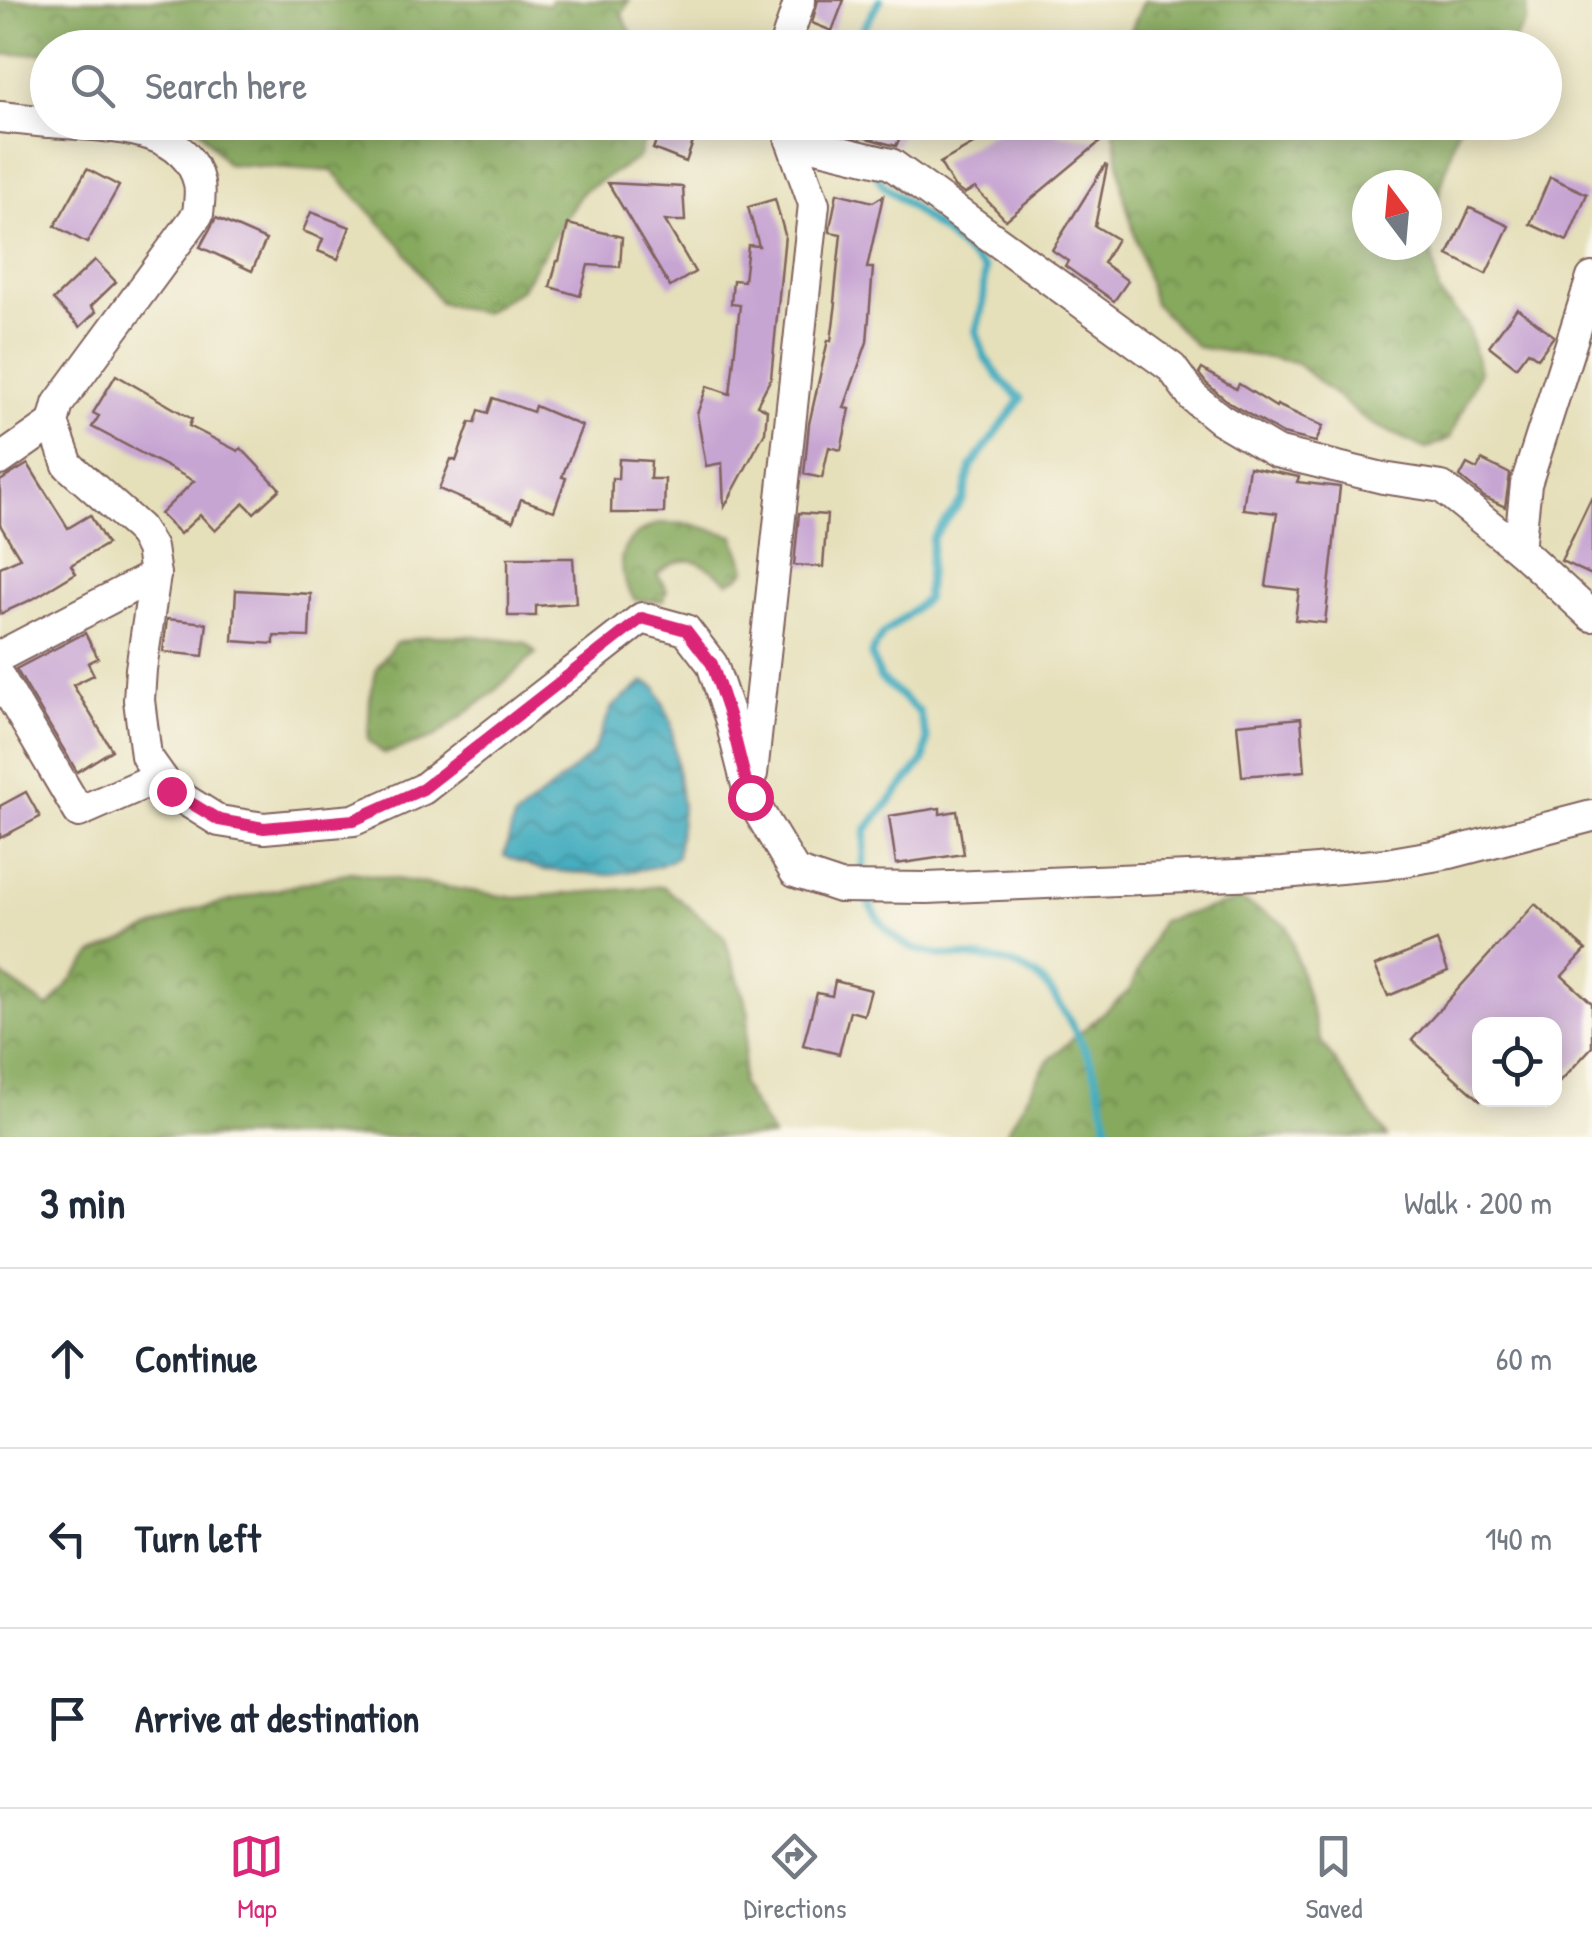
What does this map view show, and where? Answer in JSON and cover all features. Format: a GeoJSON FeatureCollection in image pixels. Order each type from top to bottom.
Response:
{"type":"FeatureCollection","features":[{"type":"Feature","properties":{"kind":"street"},"geometry":{"type":"LineString","coordinates":[[790,30],[800,0]]}},
{"type":"Feature","properties":{"kind":"street"},"geometry":{"type":"LineString","coordinates":[[0,117],[30,120]]}},
{"type":"Feature","properties":{"kind":"street"},"geometry":{"type":"LineString","coordinates":[[166,140],[186,153],[199,184],[198,214],[58,404],[53,424],[68,465],[139,528],[151,548],[155,575],[139,700],[146,756],[171,791],[219,820],[264,828],[354,820],[423,789],[642,618],[686,630],[712,664],[750,797],[795,872],[840,887],[927,888],[1227,876],[1386,864],[1450,853],[1592,816]]}},
{"type":"Feature","properties":{"kind":"street"},"geometry":{"type":"LineString","coordinates":[[750,797],[814,204],[791,140]]}},
{"type":"Feature","properties":{"kind":"street"},"geometry":{"type":"LineString","coordinates":[[816,140],[891,164],[1172,368],[1193,398],[1276,452],[1383,478],[1442,487],[1519,549],[1592,616]]}},
{"type":"Feature","properties":{"kind":"street"},"geometry":{"type":"LineString","coordinates":[[1519,549],[1526,484],[1592,278]]}},
{"type":"Feature","properties":{"kind":"street"},"geometry":{"type":"LineString","coordinates":[[0,460],[53,424]]}},
{"type":"Feature","properties":{"kind":"street"},"geometry":{"type":"LineString","coordinates":[[0,656],[155,575]]}},
{"type":"Feature","properties":{"kind":"street"},"geometry":{"type":"LineString","coordinates":[[0,678],[78,812],[160,777]]}},
{"type":"Feature","properties":{"kind":"green space"},"geometry":{"type":"Polygon","coordinates":[[[0,0],[517,0],[549,5],[551,0],[629,0],[622,15],[630,30],[30,30],[30,54],[0,55],[0,0]]]}},
{"type":"Feature","properties":{"kind":"green space"},"geometry":{"type":"Polygon","coordinates":[[[1144,0],[1527,0],[1526,23],[1521,30],[1131,30],[1144,0]]]}},
{"type":"Feature","properties":{"kind":"green space"},"geometry":{"type":"Polygon","coordinates":[[[208,140],[644,140],[638,158],[582,192],[521,289],[483,313],[440,303],[401,245],[332,171],[227,164],[208,140]]]}},
{"type":"Feature","properties":{"kind":"green space"},"geometry":{"type":"Polygon","coordinates":[[[1116,140],[1454,140],[1442,183],[1442,170],[1352,170],[1352,260],[1433,260],[1439,293],[1467,325],[1480,371],[1450,438],[1426,449],[1368,422],[1295,362],[1197,347],[1154,303],[1124,196],[1116,140]]]}},
{"type":"Feature","properties":{"kind":"green space"},"geometry":{"type":"Polygon","coordinates":[[[660,523],[691,524],[734,536],[746,569],[728,582],[702,564],[677,562],[657,574],[667,590],[663,601],[635,600],[623,575],[623,553],[635,536],[660,523]]]}},
{"type":"Feature","properties":{"kind":"green space"},"geometry":{"type":"Polygon","coordinates":[[[427,636],[475,636],[526,643],[536,653],[490,695],[433,738],[384,754],[368,740],[370,699],[377,667],[395,643],[427,636]]]}},
{"type":"Feature","properties":{"kind":"green space"},"geometry":{"type":"Polygon","coordinates":[[[351,872],[515,898],[663,886],[724,936],[749,1013],[741,1084],[773,1137],[0,1137],[0,974],[48,1008],[93,954],[192,910],[351,872]]]}},
{"type":"Feature","properties":{"kind":"green space"},"geometry":{"type":"Polygon","coordinates":[[[1240,900],[1287,925],[1320,1040],[1387,1137],[1004,1137],[1048,1060],[1129,991],[1161,921],[1240,900]]]}},
{"type":"Feature","properties":{"kind":"water"},"geometry":{"type":"Polygon","coordinates":[[[644,682],[656,687],[671,721],[682,807],[677,857],[659,866],[608,875],[543,870],[504,856],[514,819],[592,754],[612,707],[644,682]]]}},
{"type":"Feature","properties":{"kind":"building"},"geometry":{"type":"Polygon","coordinates":[[[818,0],[844,0],[832,30],[812,23],[818,0]]]}},
{"type":"Feature","properties":{"kind":"building"},"geometry":{"type":"Polygon","coordinates":[[[656,140],[694,140],[686,162],[653,149],[656,140]]]}},
{"type":"Feature","properties":{"kind":"building"},"geometry":{"type":"Polygon","coordinates":[[[874,140],[899,140],[896,146],[874,140]]]}},
{"type":"Feature","properties":{"kind":"building"},"geometry":{"type":"Polygon","coordinates":[[[980,140],[1101,141],[1006,220],[975,188],[964,194],[954,187],[940,163],[980,140]]]}},
{"type":"Feature","properties":{"kind":"building"},"geometry":{"type":"Polygon","coordinates":[[[1105,165],[1095,226],[1117,239],[1103,263],[1128,281],[1114,301],[1065,266],[1068,261],[1052,250],[1105,165]]]}},
{"type":"Feature","properties":{"kind":"building"},"geometry":{"type":"Polygon","coordinates":[[[87,169],[119,186],[87,243],[55,226],[87,169]]]}},
{"type":"Feature","properties":{"kind":"building"},"geometry":{"type":"Polygon","coordinates":[[[1550,177],[1587,194],[1567,241],[1530,224],[1550,177]]]}},
{"type":"Feature","properties":{"kind":"building"},"geometry":{"type":"Polygon","coordinates":[[[608,183],[683,187],[685,221],[665,221],[695,272],[670,287],[608,183]]]}},
{"type":"Feature","properties":{"kind":"building"},"geometry":{"type":"Polygon","coordinates":[[[837,193],[873,202],[883,196],[867,268],[873,268],[867,342],[844,408],[850,409],[841,450],[829,447],[822,478],[804,474],[809,424],[828,340],[831,341],[836,303],[841,234],[830,232],[830,228],[837,193]]]}},
{"type":"Feature","properties":{"kind":"building"},"geometry":{"type":"Polygon","coordinates":[[[775,199],[785,235],[771,378],[757,405],[767,410],[765,432],[724,508],[722,463],[706,466],[697,414],[707,386],[730,394],[740,305],[731,304],[733,280],[744,281],[748,245],[759,246],[748,207],[775,199]]]}},
{"type":"Feature","properties":{"kind":"building"},"geometry":{"type":"Polygon","coordinates":[[[1470,208],[1509,226],[1486,274],[1448,255],[1470,208]]]}},
{"type":"Feature","properties":{"kind":"building"},"geometry":{"type":"Polygon","coordinates":[[[311,212],[350,227],[338,259],[318,251],[323,239],[303,231],[311,212]]]}},
{"type":"Feature","properties":{"kind":"building"},"geometry":{"type":"Polygon","coordinates":[[[216,218],[266,240],[252,271],[200,247],[216,218]]]}},
{"type":"Feature","properties":{"kind":"building"},"geometry":{"type":"Polygon","coordinates":[[[568,224],[622,237],[620,267],[588,265],[580,296],[550,287],[568,224]]]}},
{"type":"Feature","properties":{"kind":"building"},"geometry":{"type":"Polygon","coordinates":[[[95,260],[116,282],[91,306],[96,312],[80,327],[53,300],[95,260]]]}},
{"type":"Feature","properties":{"kind":"building"},"geometry":{"type":"Polygon","coordinates":[[[1517,308],[1554,336],[1538,358],[1528,351],[1516,367],[1489,346],[1517,308]]]}},
{"type":"Feature","properties":{"kind":"building"},"geometry":{"type":"Polygon","coordinates":[[[1202,369],[1236,389],[1239,384],[1276,407],[1323,426],[1316,442],[1283,434],[1231,404],[1207,384],[1199,374],[1202,369]]]}},
{"type":"Feature","properties":{"kind":"building"},"geometry":{"type":"Polygon","coordinates":[[[116,375],[192,419],[189,426],[238,451],[241,448],[280,489],[254,513],[244,503],[215,531],[200,515],[180,534],[160,514],[194,481],[92,427],[99,416],[93,413],[116,375]]]}},
{"type":"Feature","properties":{"kind":"building"},"geometry":{"type":"Polygon","coordinates":[[[493,398],[533,412],[535,406],[582,426],[562,477],[566,478],[554,511],[521,499],[513,521],[439,489],[451,459],[456,461],[470,422],[475,423],[479,410],[488,413],[493,398]]]}},
{"type":"Feature","properties":{"kind":"building"},"geometry":{"type":"Polygon","coordinates":[[[619,459],[651,461],[650,479],[665,479],[664,513],[611,513],[612,478],[618,479],[619,459]]]}},
{"type":"Feature","properties":{"kind":"building"},"geometry":{"type":"Polygon","coordinates":[[[1482,460],[1510,474],[1505,507],[1484,497],[1460,477],[1467,464],[1477,469],[1482,460]]]}},
{"type":"Feature","properties":{"kind":"building"},"geometry":{"type":"Polygon","coordinates":[[[28,464],[68,528],[90,515],[107,544],[71,565],[76,573],[0,614],[0,567],[20,558],[0,525],[0,481],[28,464]]]}},
{"type":"Feature","properties":{"kind":"building"},"geometry":{"type":"Polygon","coordinates":[[[1249,467],[1299,477],[1297,482],[1340,487],[1325,623],[1295,620],[1299,590],[1266,586],[1277,513],[1243,509],[1249,467]]]}},
{"type":"Feature","properties":{"kind":"building"},"geometry":{"type":"Polygon","coordinates":[[[1592,496],[1592,575],[1561,561],[1592,496]]]}},
{"type":"Feature","properties":{"kind":"building"},"geometry":{"type":"Polygon","coordinates":[[[799,513],[827,515],[823,567],[794,565],[799,513]]]}},
{"type":"Feature","properties":{"kind":"building"},"geometry":{"type":"Polygon","coordinates":[[[508,558],[573,558],[576,603],[536,606],[536,616],[508,616],[508,558]]]}},
{"type":"Feature","properties":{"kind":"building"},"geometry":{"type":"Polygon","coordinates":[[[236,590],[311,594],[309,637],[274,636],[274,644],[233,641],[236,590]]]}},
{"type":"Feature","properties":{"kind":"building"},"geometry":{"type":"Polygon","coordinates":[[[167,619],[207,623],[203,656],[163,652],[167,619]]]}},
{"type":"Feature","properties":{"kind":"building"},"geometry":{"type":"Polygon","coordinates":[[[85,633],[98,658],[88,663],[94,675],[73,685],[112,750],[77,772],[16,669],[85,633]]]}},
{"type":"Feature","properties":{"kind":"building"},"geometry":{"type":"Polygon","coordinates":[[[1301,718],[1305,771],[1242,776],[1237,724],[1301,718]]]}},
{"type":"Feature","properties":{"kind":"building"},"geometry":{"type":"Polygon","coordinates":[[[26,792],[40,817],[0,838],[0,806],[26,792]]]}},
{"type":"Feature","properties":{"kind":"building"},"geometry":{"type":"Polygon","coordinates":[[[940,808],[940,814],[957,811],[964,854],[896,864],[889,816],[940,808]]]}},
{"type":"Feature","properties":{"kind":"building"},"geometry":{"type":"Polygon","coordinates":[[[1535,904],[1586,950],[1562,976],[1592,1003],[1592,1047],[1562,1079],[1562,1017],[1472,1017],[1472,1093],[1412,1040],[1535,904]]]}},
{"type":"Feature","properties":{"kind":"building"},"geometry":{"type":"Polygon","coordinates":[[[1437,941],[1448,971],[1388,996],[1375,966],[1437,941]]]}},
{"type":"Feature","properties":{"kind":"building"},"geometry":{"type":"Polygon","coordinates":[[[835,981],[871,990],[864,1015],[850,1011],[839,1054],[803,1045],[817,993],[832,996],[835,981]]]}},
{"type":"Feature","properties":{"kind":"waterway"},"geometry":{"type":"LineString","coordinates":[[862,30],[880,0]]}},
{"type":"Feature","properties":{"kind":"waterway"},"geometry":{"type":"LineString","coordinates":[[851,140],[855,146]]}},
{"type":"Feature","properties":{"kind":"waterway"},"geometry":{"type":"LineString","coordinates":[[862,882],[866,830],[924,760],[927,739],[919,712],[880,678],[871,654],[882,635],[926,599],[933,537],[963,499],[971,467],[1021,399],[985,358],[976,331],[983,304],[985,269],[884,186],[872,169]]}},
{"type":"Feature","properties":{"kind":"waterway"},"geometry":{"type":"LineString","coordinates":[[866,896],[882,924],[901,942],[922,951],[1015,965],[1037,977],[1054,995],[1092,1065],[1110,1137]]}},
{"type":"Feature","properties":{"kind":"route"},"geometry":{"type":"LineString","coordinates":[[171,791],[219,820],[264,828],[354,820],[423,789],[642,618],[686,630],[712,664],[750,797]]}}]}
